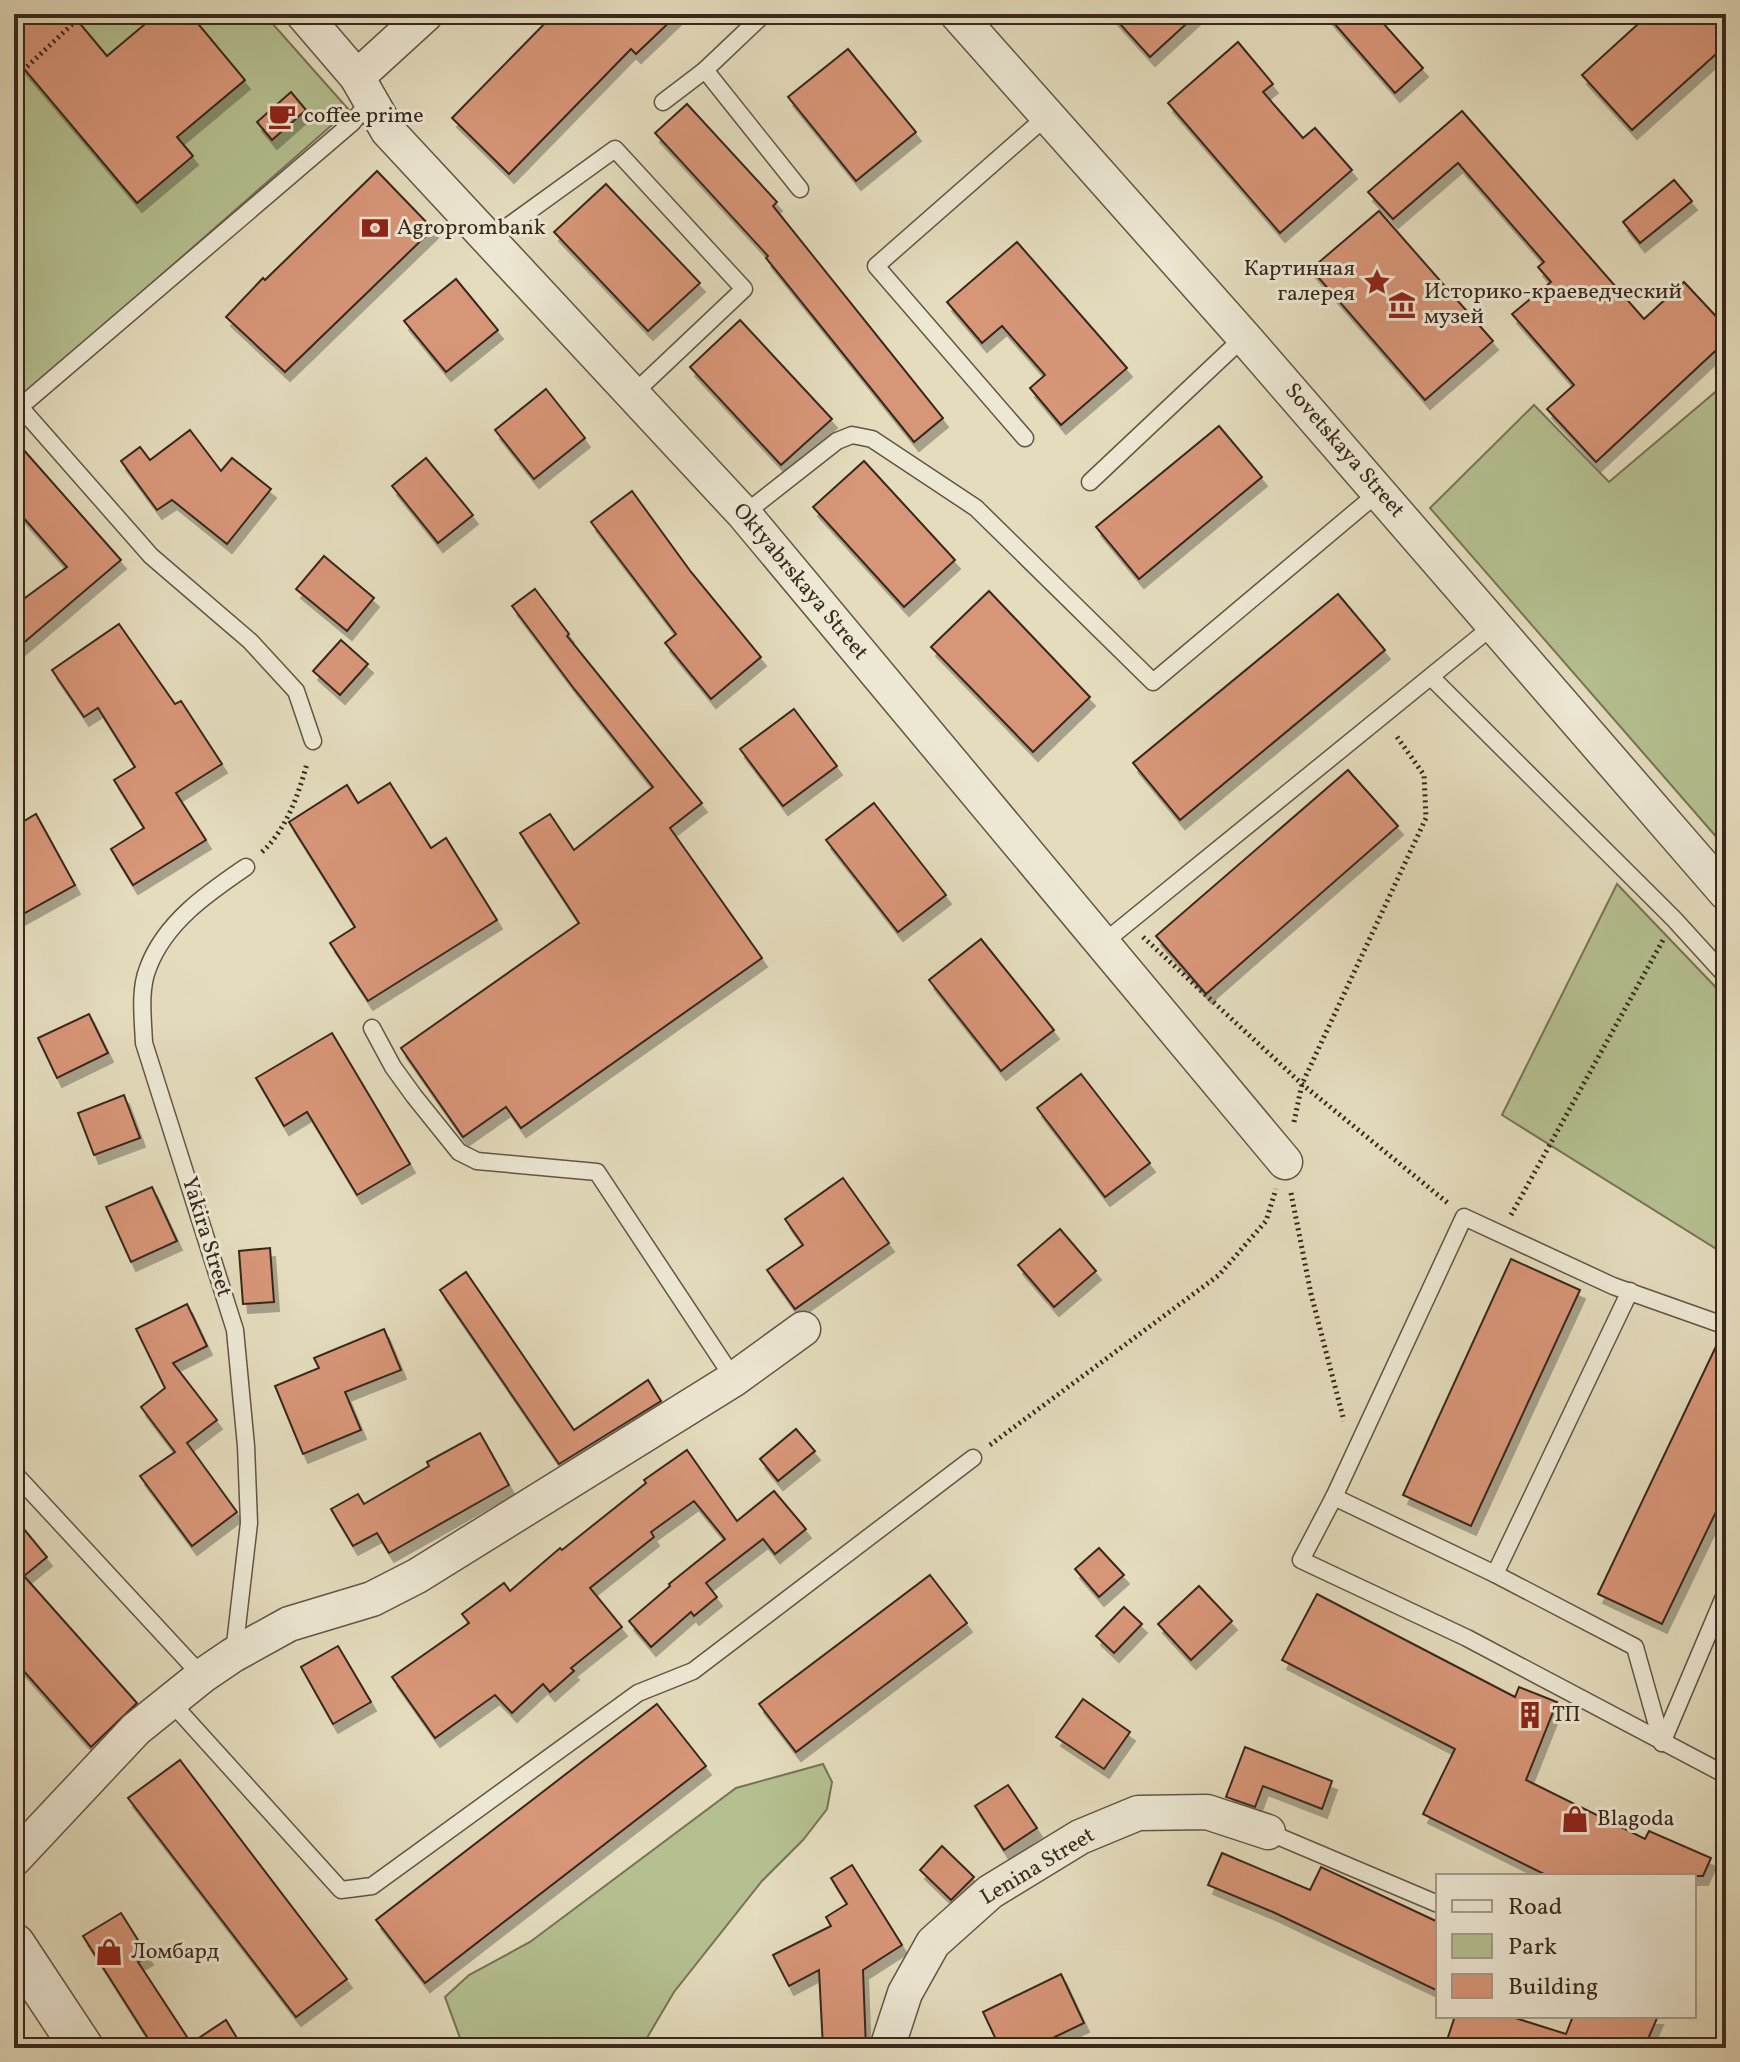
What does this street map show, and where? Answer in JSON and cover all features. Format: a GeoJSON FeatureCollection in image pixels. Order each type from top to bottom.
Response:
{"type":"FeatureCollection","features":[{"type":"Feature","properties":{"kind":"street","name":"Oktyabrskaya Street"},"geometry":{"type":"LineString","coordinates":[[303,14],[364,88],[388,131],[744,514],[1115,933],[1285,1162]]}},
{"type":"Feature","properties":{"kind":"street"},"geometry":{"type":"LineString","coordinates":[[364,88],[426,14]]}},
{"type":"Feature","properties":{"kind":"street","name":"Sovetskaya Street"},"geometry":{"type":"LineString","coordinates":[[957,14],[1244,337],[1726,893]]}},
{"type":"Feature","properties":{"kind":"street"},"geometry":{"type":"LineString","coordinates":[[14,1859],[136,1729],[233,1655],[289,1624],[372,1599],[417,1576],[734,1379],[803,1329]]}},
{"type":"Feature","properties":{"kind":"street","name":"Lenina Street"},"geometry":{"type":"LineString","coordinates":[[887,2048],[905,1993],[933,1943],[990,1892],[1080,1837],[1138,1813],[1207,1812],[1268,1832]]}},
{"type":"Feature","properties":{"kind":"street"},"geometry":{"type":"LineString","coordinates":[[14,1945],[82,2048]]}},
{"type":"Feature","properties":{"kind":"lane"},"geometry":{"type":"LineString","coordinates":[[663,102],[705,70],[764,14]]}},
{"type":"Feature","properties":{"kind":"lane"},"geometry":{"type":"LineString","coordinates":[[705,70],[800,189]]}},
{"type":"Feature","properties":{"kind":"lane"},"geometry":{"type":"LineString","coordinates":[[313,741],[296,691],[250,641],[151,556],[20,407],[352,123],[364,88]]}},
{"type":"Feature","properties":{"kind":"lane"},"geometry":{"type":"LineString","coordinates":[[1025,438],[876,266],[1047,116]]}},
{"type":"Feature","properties":{"kind":"lane"},"geometry":{"type":"LineString","coordinates":[[489,240],[615,149],[744,289],[634,393]]}},
{"type":"Feature","properties":{"kind":"lane"},"geometry":{"type":"LineString","coordinates":[[1090,482],[1244,337]]}},
{"type":"Feature","properties":{"kind":"lane"},"geometry":{"type":"LineString","coordinates":[[744,514],[837,441],[852,435],[872,439],[976,508],[1153,682],[1379,492]]}},
{"type":"Feature","properties":{"kind":"lane"},"geometry":{"type":"LineString","coordinates":[[1115,933],[1494,625]]}},
{"type":"Feature","properties":{"kind":"lane"},"geometry":{"type":"LineString","coordinates":[[1431,677],[1674,919],[1726,976]]}},
{"type":"Feature","properties":{"kind":"lane","name":"Yakira Street"},"geometry":{"type":"LineString","coordinates":[[233,1655],[249,1523],[246,1446],[235,1330],[144,1043],[142,1007],[147,969],[170,929],[204,896],[246,867]]}},
{"type":"Feature","properties":{"kind":"lane"},"geometry":{"type":"LineString","coordinates":[[372,1028],[393,1067],[459,1152],[477,1161],[597,1172],[734,1379]]}},
{"type":"Feature","properties":{"kind":"lane"},"geometry":{"type":"LineString","coordinates":[[1726,1326],[1630,1291],[1464,1217],[1334,1497],[1301,1560],[1467,1638],[1726,1775]]}},
{"type":"Feature","properties":{"kind":"lane"},"geometry":{"type":"LineString","coordinates":[[1495,1574],[1630,1291]]}},
{"type":"Feature","properties":{"kind":"lane"},"geometry":{"type":"LineString","coordinates":[[170,1701],[341,1890],[372,1886],[638,1693],[693,1671],[973,1458]]}},
{"type":"Feature","properties":{"kind":"lane"},"geometry":{"type":"LineString","coordinates":[[14,1473],[202,1676]]}},
{"type":"Feature","properties":{"kind":"lane"},"geometry":{"type":"LineString","coordinates":[[1334,1497],[1495,1574],[1635,1647],[1662,1743]]}},
{"type":"Feature","properties":{"kind":"lane"},"geometry":{"type":"LineString","coordinates":[[1662,1743],[1726,1592]]}},
{"type":"Feature","properties":{"kind":"lane"},"geometry":{"type":"LineString","coordinates":[[1268,1832],[1436,1903]]}},
{"type":"Feature","properties":{"kind":"path"},"geometry":{"type":"LineString","coordinates":[[14,79],[83,14]]}},
{"type":"Feature","properties":{"kind":"path"},"geometry":{"type":"LineString","coordinates":[[246,867],[274,842],[301,789],[313,741]]}},
{"type":"Feature","properties":{"kind":"path"},"geometry":{"type":"LineString","coordinates":[[1501,1233],[1674,919]]}},
{"type":"Feature","properties":{"kind":"path"},"geometry":{"type":"LineString","coordinates":[[1115,933],[1464,1217]]}},
{"type":"Feature","properties":{"kind":"path"},"geometry":{"type":"LineString","coordinates":[[1285,1162],[1311,1294],[1353,1457]]}},
{"type":"Feature","properties":{"kind":"green space"},"geometry":{"type":"Polygon","coordinates":[[[79,14],[264,14],[349,110],[17,402],[14,398],[14,71],[79,14]]]}},
{"type":"Feature","properties":{"kind":"green space"},"geometry":{"type":"Polygon","coordinates":[[[1726,383],[1726,848],[1430,508],[1534,405],[1609,482],[1726,383]]]}},
{"type":"Feature","properties":{"kind":"green space"},"geometry":{"type":"Polygon","coordinates":[[[1617,884],[1726,998],[1726,1255],[1502,1115],[1617,884]]]}},
{"type":"Feature","properties":{"kind":"green space"},"geometry":{"type":"Polygon","coordinates":[[[823,1764],[832,1782],[827,1809],[803,1840],[762,1881],[674,1992],[641,2048],[468,2048],[460,2038],[445,1997],[469,1975],[530,1942],[736,1788],[823,1764]]]}},
{"type":"Feature","properties":{"kind":"building"},"geometry":{"type":"Polygon","coordinates":[[[14,14],[72,14],[107,56],[157,14],[190,14],[245,80],[177,137],[193,156],[137,203],[14,57],[14,14]]]}},
{"type":"Feature","properties":{"kind":"building"},"geometry":{"type":"Polygon","coordinates":[[[554,14],[678,14],[636,54],[631,49],[509,174],[452,118],[554,14]]]}},
{"type":"Feature","properties":{"kind":"building"},"geometry":{"type":"Polygon","coordinates":[[[1111,14],[1197,14],[1150,57],[1111,14]]]}},
{"type":"Feature","properties":{"kind":"building"},"geometry":{"type":"Polygon","coordinates":[[[1326,14],[1375,14],[1423,68],[1395,93],[1326,14]]]}},
{"type":"Feature","properties":{"kind":"building"},"geometry":{"type":"Polygon","coordinates":[[[1649,14],[1726,14],[1726,45],[1632,130],[1582,75],[1649,14]]]}},
{"type":"Feature","properties":{"kind":"building"},"geometry":{"type":"Polygon","coordinates":[[[1238,42],[1273,84],[1263,92],[1303,138],[1315,128],[1352,170],[1280,233],[1168,103],[1238,42]]]}},
{"type":"Feature","properties":{"kind":"building"},"geometry":{"type":"Polygon","coordinates":[[[848,49],[916,132],[856,181],[788,97],[848,49]]]}},
{"type":"Feature","properties":{"kind":"building","name":"coffee prime"},"geometry":{"type":"Polygon","coordinates":[[[291,92],[306,110],[272,140],[257,122],[291,92]]]}},
{"type":"Feature","properties":{"kind":"building"},"geometry":{"type":"Polygon","coordinates":[[[687,104],[777,202],[773,206],[943,418],[914,442],[766,258],[768,256],[655,133],[687,104]]]}},
{"type":"Feature","properties":{"kind":"building"},"geometry":{"type":"Polygon","coordinates":[[[1462,111],[1644,319],[1684,282],[1726,327],[1726,341],[1596,462],[1547,409],[1574,385],[1512,314],[1551,282],[1538,267],[1544,262],[1458,163],[1393,219],[1368,192],[1462,111]]]}},
{"type":"Feature","properties":{"kind":"building"},"geometry":{"type":"Polygon","coordinates":[[[377,171],[433,229],[285,372],[226,317],[377,171]]]}},
{"type":"Feature","properties":{"kind":"building"},"geometry":{"type":"Polygon","coordinates":[[[1674,180],[1692,201],[1640,243],[1623,222],[1674,180]]]}},
{"type":"Feature","properties":{"kind":"building"},"geometry":{"type":"Polygon","coordinates":[[[606,184],[700,283],[648,331],[554,232],[606,184]]]}},
{"type":"Feature","properties":{"kind":"building","name":"Историко-краеведческий музей"},"geometry":{"type":"Polygon","coordinates":[[[1379,211],[1493,341],[1425,400],[1311,269],[1379,211]]]}},
{"type":"Feature","properties":{"kind":"building"},"geometry":{"type":"Polygon","coordinates":[[[1017,242],[1127,368],[1061,425],[1030,388],[1045,375],[1002,326],[982,343],[947,302],[1017,242]]]}},
{"type":"Feature","properties":{"kind":"building"},"geometry":{"type":"Polygon","coordinates":[[[456,279],[498,330],[446,372],[404,321],[456,279]]]}},
{"type":"Feature","properties":{"kind":"building"},"geometry":{"type":"Polygon","coordinates":[[[740,320],[832,419],[781,465],[690,367],[740,320]]]}},
{"type":"Feature","properties":{"kind":"building"},"geometry":{"type":"Polygon","coordinates":[[[546,389],[585,438],[534,479],[495,430],[546,389]]]}},
{"type":"Feature","properties":{"kind":"building"},"geometry":{"type":"Polygon","coordinates":[[[1219,426],[1262,477],[1139,579],[1096,527],[1219,426]]]}},
{"type":"Feature","properties":{"kind":"building"},"geometry":{"type":"Polygon","coordinates":[[[190,430],[221,471],[232,458],[271,489],[227,544],[172,500],[157,510],[121,461],[140,447],[150,460],[190,430]]]}},
{"type":"Feature","properties":{"kind":"building"},"geometry":{"type":"Polygon","coordinates":[[[14,439],[121,560],[14,651],[14,606],[67,567],[14,507],[14,439]]]}},
{"type":"Feature","properties":{"kind":"building"},"geometry":{"type":"Polygon","coordinates":[[[426,458],[473,515],[438,543],[392,486],[426,458]]]}},
{"type":"Feature","properties":{"kind":"building"},"geometry":{"type":"Polygon","coordinates":[[[864,461],[955,560],[904,607],[813,507],[864,461]]]}},
{"type":"Feature","properties":{"kind":"building"},"geometry":{"type":"Polygon","coordinates":[[[632,491],[691,572],[761,657],[711,699],[665,643],[676,634],[591,522],[632,491]]]}},
{"type":"Feature","properties":{"kind":"building"},"geometry":{"type":"Polygon","coordinates":[[[324,556],[374,598],[347,631],[296,589],[324,556]]]}},
{"type":"Feature","properties":{"kind":"building"},"geometry":{"type":"Polygon","coordinates":[[[535,589],[569,634],[567,636],[702,803],[670,828],[762,958],[521,1128],[506,1107],[463,1137],[401,1048],[579,923],[520,833],[550,814],[574,850],[653,787],[512,606],[535,589]]]}},
{"type":"Feature","properties":{"kind":"building"},"geometry":{"type":"Polygon","coordinates":[[[989,591],[1090,697],[1033,752],[931,647],[989,591]]]}},
{"type":"Feature","properties":{"kind":"building"},"geometry":{"type":"Polygon","coordinates":[[[1338,594],[1385,650],[1180,820],[1133,763],[1338,594]]]}},
{"type":"Feature","properties":{"kind":"building"},"geometry":{"type":"Polygon","coordinates":[[[119,624],[175,704],[181,701],[222,764],[176,793],[206,840],[133,885],[111,849],[144,828],[114,780],[135,767],[98,708],[84,717],[52,670],[119,624]]]}},
{"type":"Feature","properties":{"kind":"building"},"geometry":{"type":"Polygon","coordinates":[[[341,640],[368,664],[340,695],[313,671],[341,640]]]}},
{"type":"Feature","properties":{"kind":"building"},"geometry":{"type":"Polygon","coordinates":[[[794,709],[837,766],[783,806],[740,749],[794,709]]]}},
{"type":"Feature","properties":{"kind":"building"},"geometry":{"type":"Polygon","coordinates":[[[1348,770],[1398,826],[1206,994],[1156,936],[1348,770]]]}},
{"type":"Feature","properties":{"kind":"building"},"geometry":{"type":"Polygon","coordinates":[[[390,783],[431,848],[446,838],[497,920],[368,1001],[330,943],[355,927],[289,822],[347,785],[358,803],[390,783]]]}},
{"type":"Feature","properties":{"kind":"building"},"geometry":{"type":"Polygon","coordinates":[[[874,803],[946,895],[898,932],[826,840],[874,803]]]}},
{"type":"Feature","properties":{"kind":"building"},"geometry":{"type":"Polygon","coordinates":[[[36,814],[75,885],[14,919],[14,827],[36,814]]]}},
{"type":"Feature","properties":{"kind":"building"},"geometry":{"type":"Polygon","coordinates":[[[981,939],[1054,1030],[1001,1071],[929,980],[981,939]]]}},
{"type":"Feature","properties":{"kind":"building"},"geometry":{"type":"Polygon","coordinates":[[[89,1014],[108,1053],[57,1078],[38,1038],[89,1014]]]}},
{"type":"Feature","properties":{"kind":"building"},"geometry":{"type":"Polygon","coordinates":[[[332,1033],[410,1164],[357,1195],[307,1112],[284,1126],[256,1078],[332,1033]]]}},
{"type":"Feature","properties":{"kind":"building"},"geometry":{"type":"Polygon","coordinates":[[[1081,1074],[1150,1163],[1105,1197],[1037,1108],[1081,1074]]]}},
{"type":"Feature","properties":{"kind":"building"},"geometry":{"type":"Polygon","coordinates":[[[124,1095],[140,1138],[94,1155],[78,1113],[124,1095]]]}},
{"type":"Feature","properties":{"kind":"building"},"geometry":{"type":"Polygon","coordinates":[[[843,1178],[889,1243],[795,1309],[767,1270],[803,1245],[785,1219],[843,1178]]]}},
{"type":"Feature","properties":{"kind":"building"},"geometry":{"type":"Polygon","coordinates":[[[152,1187],[177,1241],[131,1262],[106,1207],[152,1187]]]}},
{"type":"Feature","properties":{"kind":"building"},"geometry":{"type":"Polygon","coordinates":[[[1060,1229],[1096,1271],[1054,1307],[1018,1265],[1060,1229]]]}},
{"type":"Feature","properties":{"kind":"building"},"geometry":{"type":"Polygon","coordinates":[[[270,1248],[274,1302],[243,1304],[239,1251],[270,1248]]]}},
{"type":"Feature","properties":{"kind":"building"},"geometry":{"type":"Polygon","coordinates":[[[1511,1259],[1580,1290],[1471,1526],[1403,1495],[1511,1259]]]}},
{"type":"Feature","properties":{"kind":"building"},"geometry":{"type":"Polygon","coordinates":[[[466,1272],[574,1430],[648,1380],[661,1401],[559,1464],[440,1290],[466,1272]]]}},
{"type":"Feature","properties":{"kind":"building"},"geometry":{"type":"Polygon","coordinates":[[[187,1304],[207,1346],[173,1363],[217,1420],[187,1443],[237,1512],[192,1546],[140,1476],[175,1452],[141,1407],[165,1388],[136,1329],[187,1304]]]}},
{"type":"Feature","properties":{"kind":"building"},"geometry":{"type":"Polygon","coordinates":[[[384,1329],[401,1370],[345,1392],[361,1430],[303,1454],[275,1386],[319,1368],[314,1358],[384,1329]]]}},
{"type":"Feature","properties":{"kind":"building"},"geometry":{"type":"Polygon","coordinates":[[[1721,1336],[1726,1337],[1726,1491],[1662,1624],[1598,1594],[1721,1336]]]}},
{"type":"Feature","properties":{"kind":"building"},"geometry":{"type":"Polygon","coordinates":[[[796,1429],[815,1451],[778,1481],[760,1459],[796,1429]]]}},
{"type":"Feature","properties":{"kind":"building"},"geometry":{"type":"Polygon","coordinates":[[[480,1433],[509,1485],[389,1553],[377,1533],[353,1546],[331,1509],[358,1494],[364,1504],[429,1466],[427,1462],[480,1433]]]}},
{"type":"Feature","properties":{"kind":"building"},"geometry":{"type":"Polygon","coordinates":[[[687,1450],[737,1521],[774,1491],[806,1529],[775,1554],[763,1539],[706,1583],[717,1597],[694,1616],[691,1612],[651,1647],[629,1621],[725,1539],[694,1501],[651,1532],[654,1537],[590,1588],[622,1627],[571,1668],[574,1671],[550,1692],[543,1684],[512,1713],[495,1695],[435,1738],[392,1677],[469,1623],[462,1614],[504,1583],[510,1591],[560,1548],[562,1550],[646,1483],[644,1480],[687,1450]]]}},
{"type":"Feature","properties":{"kind":"building"},"geometry":{"type":"Polygon","coordinates":[[[14,1517],[47,1557],[24,1576],[137,1703],[91,1747],[14,1660],[14,1517]]]}},
{"type":"Feature","properties":{"kind":"building"},"geometry":{"type":"Polygon","coordinates":[[[1099,1548],[1124,1575],[1099,1597],[1075,1569],[1099,1548]]]}},
{"type":"Feature","properties":{"kind":"building"},"geometry":{"type":"Polygon","coordinates":[[[930,1575],[967,1623],[796,1752],[759,1704],[930,1575]]]}},
{"type":"Feature","properties":{"kind":"building"},"geometry":{"type":"Polygon","coordinates":[[[1199,1586],[1232,1621],[1191,1660],[1158,1624],[1199,1586]]]}},
{"type":"Feature","properties":{"kind":"building"},"geometry":{"type":"Polygon","coordinates":[[[1317,1594],[1515,1697],[1519,1687],[1557,1702],[1526,1780],[1645,1839],[1649,1831],[1711,1858],[1703,1876],[1544,1874],[1423,1814],[1455,1749],[1282,1660],[1317,1594]]]}},
{"type":"Feature","properties":{"kind":"building"},"geometry":{"type":"Polygon","coordinates":[[[1124,1607],[1142,1624],[1114,1653],[1096,1636],[1124,1607]]]}},
{"type":"Feature","properties":{"kind":"building"},"geometry":{"type":"Polygon","coordinates":[[[338,1646],[371,1702],[333,1724],[301,1667],[338,1646]]]}},
{"type":"Feature","properties":{"kind":"building"},"geometry":{"type":"Polygon","coordinates":[[[1083,1699],[1130,1732],[1104,1769],[1056,1737],[1083,1699]]]}},
{"type":"Feature","properties":{"kind":"building"},"geometry":{"type":"Polygon","coordinates":[[[657,1704],[706,1766],[425,1983],[376,1920],[657,1704]]]}},
{"type":"Feature","properties":{"kind":"building"},"geometry":{"type":"Polygon","coordinates":[[[1245,1747],[1332,1781],[1322,1809],[1263,1786],[1255,1807],[1226,1797],[1245,1747]]]}},
{"type":"Feature","properties":{"kind":"building"},"geometry":{"type":"Polygon","coordinates":[[[180,1760],[347,1979],[296,2017],[128,1798],[180,1760]]]}},
{"type":"Feature","properties":{"kind":"building"},"geometry":{"type":"Polygon","coordinates":[[[1008,1785],[1037,1828],[1004,1850],[975,1806],[1008,1785]]]}},
{"type":"Feature","properties":{"kind":"building"},"geometry":{"type":"Polygon","coordinates":[[[942,1846],[974,1877],[951,1900],[920,1870],[942,1846]]]}},
{"type":"Feature","properties":{"kind":"building"},"geometry":{"type":"Polygon","coordinates":[[[1222,1853],[1310,1890],[1321,1867],[1436,1921],[1436,1990],[1273,1912],[1208,1885],[1222,1853]]]}},
{"type":"Feature","properties":{"kind":"building"},"geometry":{"type":"Polygon","coordinates":[[[852,1865],[902,1945],[863,1970],[866,2048],[823,2048],[819,1970],[789,1986],[773,1955],[831,1926],[826,1917],[847,1904],[831,1878],[852,1865]]]}},
{"type":"Feature","properties":{"kind":"building"},"geometry":{"type":"Polygon","coordinates":[[[121,1913],[148,1956],[138,1962],[191,2043],[226,2020],[243,2048],[154,2048],[83,1936],[121,1913]]]}},
{"type":"Feature","properties":{"kind":"building"},"geometry":{"type":"Polygon","coordinates":[[[1061,1974],[1084,2023],[1032,2048],[1000,2048],[983,2012],[1061,1974]]]}},
{"type":"Feature","properties":{"kind":"building"},"geometry":{"type":"Polygon","coordinates":[[[1454,2018],[1515,2018],[1566,2034],[1572,2018],[1657,2018],[1644,2048],[1462,2048],[1446,2043],[1454,2018]]]}},
{"type":"Feature","properties":{"kind":"place","name":"coffee prime"},"geometry":{"type":"Point","coordinates":[282,116]}},
{"type":"Feature","properties":{"kind":"place","name":"Agroprombank"},"geometry":{"type":"Point","coordinates":[375,228]}},
{"type":"Feature","properties":{"kind":"place","name":"Картинная галерея"},"geometry":{"type":"Point","coordinates":[1377,282]}},
{"type":"Feature","properties":{"kind":"place","name":"Историко-краеведческий музей"},"geometry":{"type":"Point","coordinates":[1402,305]}},
{"type":"Feature","properties":{"kind":"place","name":"ТП"},"geometry":{"type":"Point","coordinates":[1530,1715]}},
{"type":"Feature","properties":{"kind":"place","name":"Blagoda"},"geometry":{"type":"Point","coordinates":[1575,1819]}},
{"type":"Feature","properties":{"kind":"place","name":"Ломбард"},"geometry":{"type":"Point","coordinates":[109,1952]}}]}
